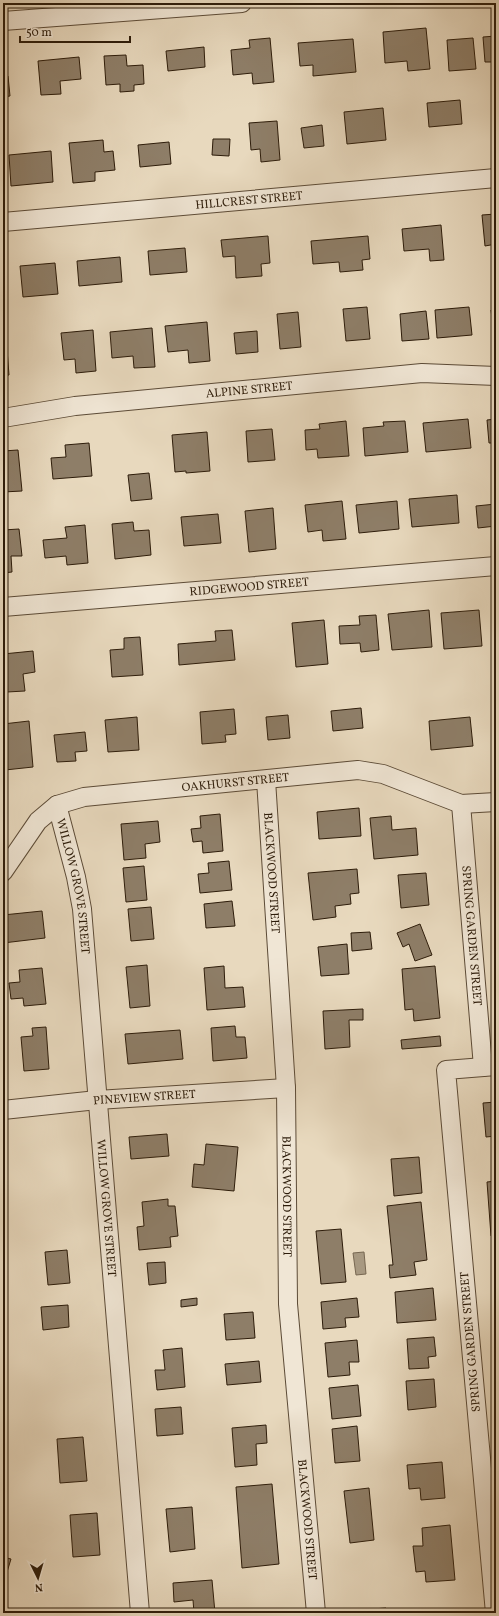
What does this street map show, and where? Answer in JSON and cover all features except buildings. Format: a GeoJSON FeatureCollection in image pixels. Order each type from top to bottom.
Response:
{"type":"FeatureCollection","features":[{"type":"Feature","properties":{"kind":"street"},"geometry":{"type":"LineString","coordinates":[[3,21],[242,3]]}},
{"type":"Feature","properties":{"kind":"street","name":"HILLCREST STREET"},"geometry":{"type":"LineString","coordinates":[[3,222],[496,178]]}},
{"type":"Feature","properties":{"kind":"street","name":"ALPINE STREET"},"geometry":{"type":"LineString","coordinates":[[3,418],[75,406],[422,373],[496,376]]}},
{"type":"Feature","properties":{"kind":"street","name":"RIDGEWOOD STREET"},"geometry":{"type":"LineString","coordinates":[[3,607],[496,566]]}},
{"type":"Feature","properties":{"kind":"street","name":"OAKHURST STREET"},"geometry":{"type":"LineString","coordinates":[[3,872],[38,821],[57,805],[84,797],[358,770],[383,774],[461,804],[496,802]]}},
{"type":"Feature","properties":{"kind":"street","name":"BLACKWOOD STREET"},"geometry":{"type":"LineString","coordinates":[[266,780],[286,1088],[288,1304],[316,1613]]}},
{"type":"Feature","properties":{"kind":"street","name":"SPRING GARDEN STREET"},"geometry":{"type":"LineString","coordinates":[[461,804],[490,1066],[446,1070],[495,1613]]}},
{"type":"Feature","properties":{"kind":"street","name":"WILLOW GROVE STREET"},"geometry":{"type":"LineString","coordinates":[[57,805],[76,877],[82,909],[140,1613]]}},
{"type":"Feature","properties":{"kind":"street","name":"PINEVIEW STREET"},"geometry":{"type":"LineString","coordinates":[[3,1110],[97,1100],[286,1088]]}},
{"type":"Feature","properties":{"kind":"shaded area"},"geometry":{"type":"Polygon","coordinates":[[[364,1252],[366,1274],[356,1275],[353,1253],[364,1252]]]}}]}
